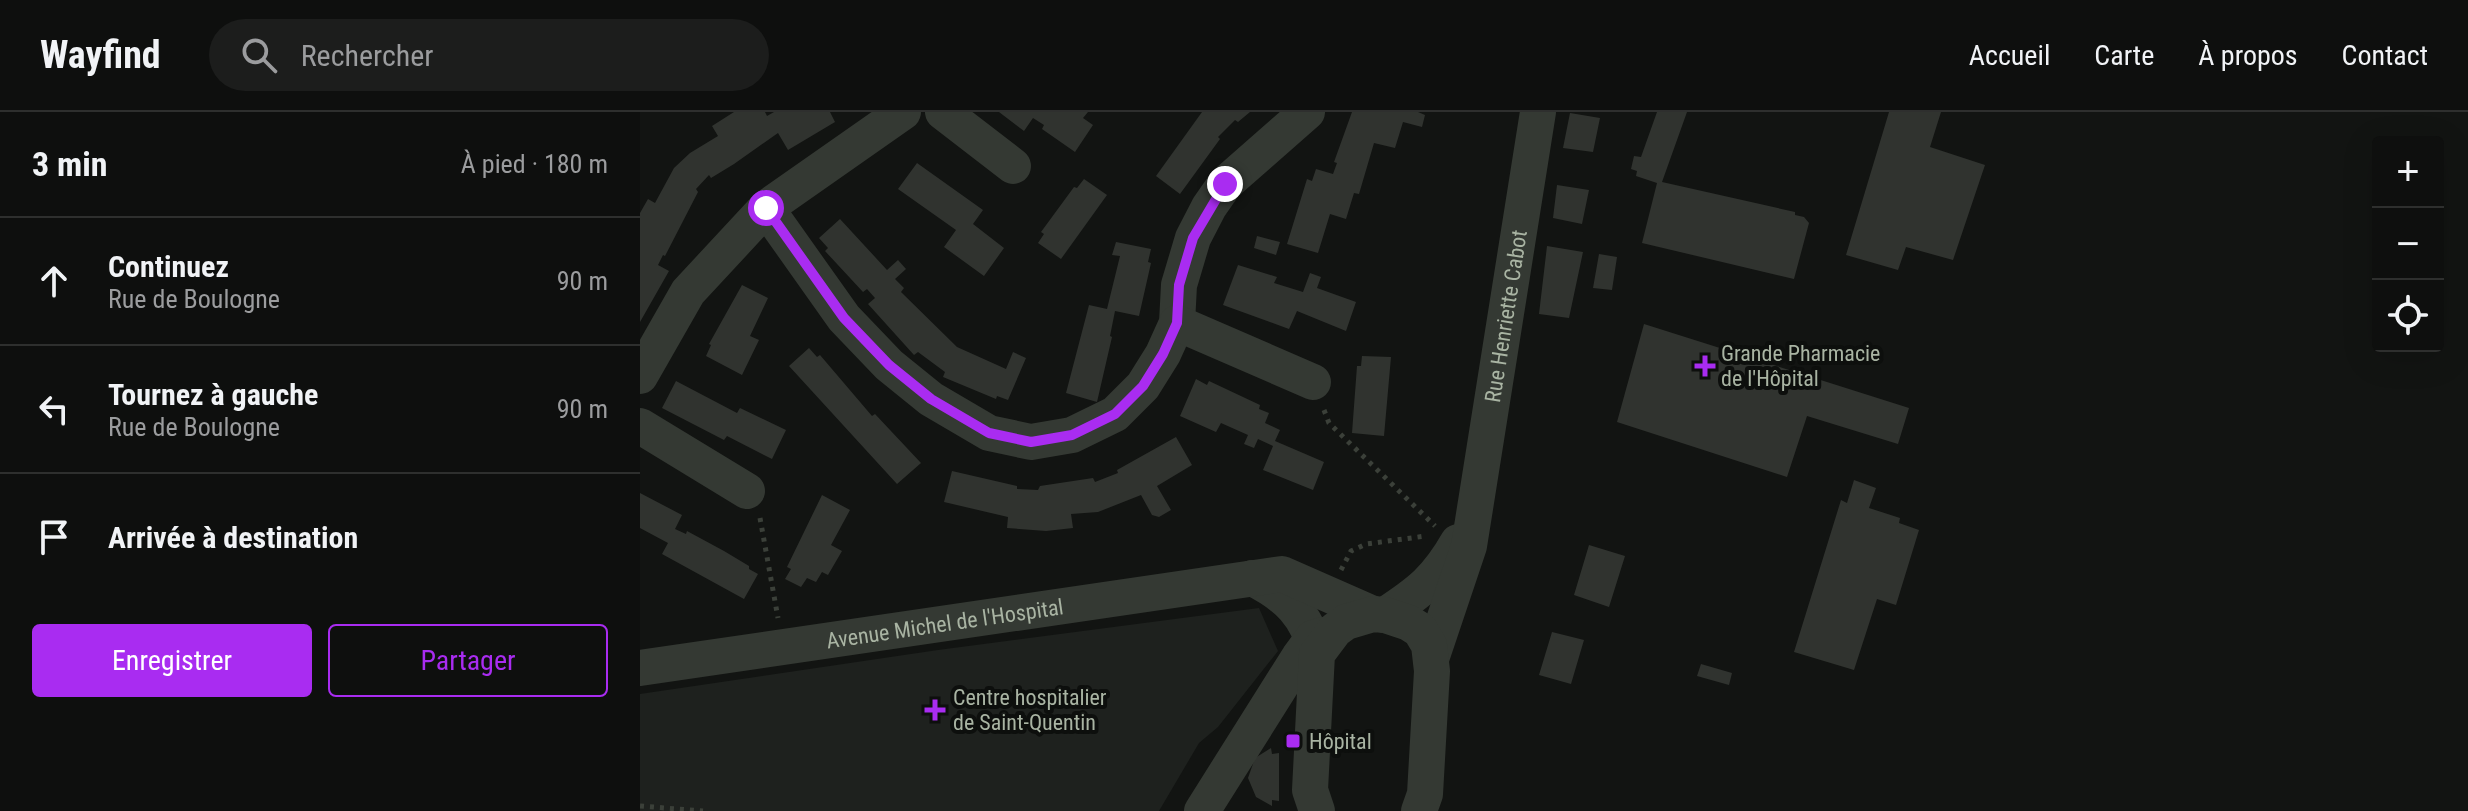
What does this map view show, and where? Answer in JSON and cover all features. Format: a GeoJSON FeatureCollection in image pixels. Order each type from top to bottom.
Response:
{"type":"FeatureCollection","features":[{"type":"Feature","properties":{"kind":"street"},"geometry":{"type":"LineString","coordinates":[[640,376],[688,292],[766,208],[903,112]]}},
{"type":"Feature","properties":{"kind":"street"},"geometry":{"type":"LineString","coordinates":[[943,112],[1013,166]]}},
{"type":"Feature","properties":{"kind":"street"},"geometry":{"type":"LineString","coordinates":[[766,208],[844,318],[889,365],[931,399],[989,433],[1031,442],[1072,435],[1115,414],[1143,386],[1163,354],[1177,323],[1179,285],[1193,238],[1209,207],[1225,184],[1307,112]]}},
{"type":"Feature","properties":{"kind":"street","name":"Rue Henriette Cabot"},"geometry":{"type":"LineString","coordinates":[[1419,811],[1425,794],[1431,659],[1465,557],[1538,112]]}},
{"type":"Feature","properties":{"kind":"street"},"geometry":{"type":"LineString","coordinates":[[1177,323],[1313,382]]}},
{"type":"Feature","properties":{"kind":"street"},"geometry":{"type":"LineString","coordinates":[[640,426],[747,491]]}},
{"type":"Feature","properties":{"kind":"street","name":"Rue Henriette Cabot"},"geometry":{"type":"LineString","coordinates":[[1321,641],[1346,622],[1379,615],[1419,592],[1438,575],[1471,520]]}},
{"type":"Feature","properties":{"kind":"street","name":"Avenue Michel de l'Hospital"},"geometry":{"type":"LineString","coordinates":[[640,668],[1282,574],[1379,615],[1398,618],[1420,630],[1429,645],[1431,659]]}},
{"type":"Feature","properties":{"kind":"street"},"geometry":{"type":"LineString","coordinates":[[1251,577],[1275,590],[1321,641],[1310,790],[1317,811]]}},
{"type":"Feature","properties":{"kind":"street"},"geometry":{"type":"LineString","coordinates":[[1202,811],[1277,690],[1321,641]]}},
{"type":"Feature","properties":{"kind":"path"},"geometry":{"type":"LineString","coordinates":[[1313,382],[1329,423],[1442,533],[1449,514],[1471,520]]}},
{"type":"Feature","properties":{"kind":"path"},"geometry":{"type":"LineString","coordinates":[[747,491],[757,498],[783,647]]}},
{"type":"Feature","properties":{"kind":"path"},"geometry":{"type":"LineString","coordinates":[[640,806],[703,811]]}},
{"type":"Feature","properties":{"kind":"shaded area","name":"Centre hospitalier de Saint-Quentin"},"geometry":{"type":"Polygon","coordinates":[[[1259,608],[1278,651],[1218,727],[1199,743],[1159,811],[640,811],[640,694],[938,650],[1259,608]]]}},
{"type":"Feature","properties":{"kind":"building"},"geometry":{"type":"Polygon","coordinates":[[[734,112],[765,112],[767,116],[774,112],[830,112],[835,122],[788,150],[778,133],[711,178],[709,175],[696,189],[698,192],[658,265],[669,271],[640,322],[640,213],[648,199],[655,203],[674,168],[690,153],[718,136],[712,126],[734,112]]]}},
{"type":"Feature","properties":{"kind":"building"},"geometry":{"type":"Polygon","coordinates":[[[999,112],[1088,112],[1083,118],[1093,125],[1075,152],[1042,129],[1044,125],[1033,118],[1024,131],[999,112]]]}},
{"type":"Feature","properties":{"kind":"building"},"geometry":{"type":"Polygon","coordinates":[[[1202,112],[1250,112],[1238,122],[1235,120],[1218,137],[1220,139],[1180,194],[1156,176],[1202,112]]]}},
{"type":"Feature","properties":{"kind":"building"},"geometry":{"type":"Polygon","coordinates":[[[1352,112],[1418,112],[1425,115],[1422,127],[1403,122],[1395,148],[1374,143],[1359,194],[1354,193],[1346,219],[1330,214],[1318,253],[1287,244],[1307,179],[1312,181],[1316,169],[1333,174],[1337,163],[1334,162],[1352,112]]]}},
{"type":"Feature","properties":{"kind":"building"},"geometry":{"type":"Polygon","coordinates":[[[1657,112],[1687,112],[1662,182],[1795,212],[1809,223],[1794,279],[1642,243],[1657,183],[1636,176],[1637,171],[1631,169],[1634,156],[1641,157],[1657,112]]]}},
{"type":"Feature","properties":{"kind":"building"},"geometry":{"type":"Polygon","coordinates":[[[1889,112],[1941,112],[1930,147],[1985,165],[1953,260],[1906,247],[1898,270],[1846,255],[1889,112]]]}},
{"type":"Feature","properties":{"kind":"building"},"geometry":{"type":"Polygon","coordinates":[[[1570,113],[1600,118],[1593,152],[1563,148],[1570,113]]]}},
{"type":"Feature","properties":{"kind":"building"},"geometry":{"type":"Polygon","coordinates":[[[917,163],[983,210],[973,224],[1004,248],[984,276],[944,247],[956,230],[898,189],[917,163]]]}},
{"type":"Feature","properties":{"kind":"building"},"geometry":{"type":"Polygon","coordinates":[[[1084,179],[1107,195],[1061,259],[1038,243],[1044,234],[1041,232],[1074,187],[1077,188],[1084,179]]]}},
{"type":"Feature","properties":{"kind":"building"},"geometry":{"type":"Polygon","coordinates":[[[1557,185],[1589,190],[1582,224],[1553,218],[1557,185]]]}},
{"type":"Feature","properties":{"kind":"building"},"geometry":{"type":"Polygon","coordinates":[[[840,219],[887,270],[898,260],[906,269],[895,279],[904,288],[901,292],[957,347],[1006,369],[1013,352],[1026,358],[1008,400],[997,396],[996,399],[943,377],[945,372],[918,352],[914,355],[868,304],[875,298],[867,289],[863,292],[825,251],[828,248],[819,238],[840,219]]]}},
{"type":"Feature","properties":{"kind":"building"},"geometry":{"type":"Polygon","coordinates":[[[1257,236],[1280,242],[1276,255],[1254,248],[1257,236]]]}},
{"type":"Feature","properties":{"kind":"building"},"geometry":{"type":"Polygon","coordinates":[[[1116,242],[1151,249],[1148,262],[1151,263],[1139,316],[1115,311],[1097,402],[1066,393],[1089,305],[1107,309],[1120,256],[1112,255],[1116,242]]]}},
{"type":"Feature","properties":{"kind":"building"},"geometry":{"type":"Polygon","coordinates":[[[1547,246],[1583,252],[1569,318],[1539,314],[1547,246]]]}},
{"type":"Feature","properties":{"kind":"building"},"geometry":{"type":"Polygon","coordinates":[[[1599,254],[1617,257],[1612,290],[1593,288],[1599,254]]]}},
{"type":"Feature","properties":{"kind":"building"},"geometry":{"type":"Polygon","coordinates":[[[1238,265],[1277,277],[1274,283],[1303,292],[1310,273],[1321,277],[1317,288],[1356,302],[1346,331],[1297,311],[1289,329],[1223,305],[1238,265]]]}},
{"type":"Feature","properties":{"kind":"building"},"geometry":{"type":"Polygon","coordinates":[[[742,285],[768,298],[750,336],[759,340],[742,375],[706,356],[709,344],[742,285]]]}},
{"type":"Feature","properties":{"kind":"building","name":"Grande Pharmacie de l'Hôpital"},"geometry":{"type":"Polygon","coordinates":[[[1644,324],[1909,408],[1898,444],[1807,416],[1787,477],[1617,422],[1644,324]]]}},
{"type":"Feature","properties":{"kind":"building"},"geometry":{"type":"Polygon","coordinates":[[[809,348],[817,357],[820,355],[872,416],[875,414],[921,463],[897,484],[789,366],[809,348]]]}},
{"type":"Feature","properties":{"kind":"building"},"geometry":{"type":"Polygon","coordinates":[[[1362,356],[1391,357],[1384,436],[1352,433],[1357,366],[1361,366],[1362,356]]]}},
{"type":"Feature","properties":{"kind":"building"},"geometry":{"type":"Polygon","coordinates":[[[1196,379],[1207,385],[1209,381],[1260,405],[1259,409],[1269,413],[1265,423],[1280,430],[1275,441],[1324,462],[1313,490],[1263,470],[1273,446],[1258,439],[1254,448],[1244,444],[1248,435],[1221,423],[1216,432],[1180,416],[1196,379]]]}},
{"type":"Feature","properties":{"kind":"building"},"geometry":{"type":"Polygon","coordinates":[[[676,381],[737,413],[740,408],[786,430],[772,459],[727,436],[724,440],[662,408],[676,381]]]}},
{"type":"Feature","properties":{"kind":"building"},"geometry":{"type":"Polygon","coordinates":[[[1176,437],[1192,465],[1157,486],[1171,510],[1159,517],[1152,515],[1141,495],[1098,512],[1071,514],[1073,528],[1046,531],[1007,528],[1008,517],[944,502],[952,471],[1017,486],[1017,489],[1038,490],[1040,486],[1093,478],[1095,482],[1118,473],[1117,470],[1176,437]]]}},
{"type":"Feature","properties":{"kind":"building"},"geometry":{"type":"Polygon","coordinates":[[[1854,480],[1876,488],[1869,508],[1900,518],[1899,523],[1919,530],[1896,605],[1877,599],[1854,670],[1794,652],[1841,500],[1847,503],[1854,480]]]}},
{"type":"Feature","properties":{"kind":"building"},"geometry":{"type":"Polygon","coordinates":[[[640,493],[682,515],[675,529],[686,534],[687,531],[724,551],[758,574],[744,599],[662,554],[668,543],[640,528],[640,493]]]}},
{"type":"Feature","properties":{"kind":"building"},"geometry":{"type":"Polygon","coordinates":[[[822,495],[850,510],[831,545],[842,551],[828,575],[822,572],[816,582],[807,578],[801,587],[785,579],[791,569],[787,567],[822,495]]]}},
{"type":"Feature","properties":{"kind":"building"},"geometry":{"type":"Polygon","coordinates":[[[1589,545],[1625,556],[1609,607],[1574,595],[1589,545]]]}},
{"type":"Feature","properties":{"kind":"building"},"geometry":{"type":"Polygon","coordinates":[[[1552,632],[1584,640],[1571,684],[1539,675],[1552,632]]]}},
{"type":"Feature","properties":{"kind":"building"},"geometry":{"type":"Polygon","coordinates":[[[1701,664],[1732,673],[1729,685],[1697,676],[1701,664]]]}},
{"type":"Feature","properties":{"kind":"building"},"geometry":{"type":"Polygon","coordinates":[[[1271,748],[1272,754],[1279,753],[1279,801],[1272,800],[1272,806],[1256,797],[1248,778],[1255,758],[1271,748]]]}},
{"type":"Feature","properties":{"kind":"place","name":"Grande Pharmacie de l'Hôpital"},"geometry":{"type":"Point","coordinates":[1705,366]}},
{"type":"Feature","properties":{"kind":"place","name":"Centre hospitalier de Saint-Quentin"},"geometry":{"type":"Point","coordinates":[935,710]}},
{"type":"Feature","properties":{"kind":"place","name":"Hôpital"},"geometry":{"type":"Point","coordinates":[1293,741]}},
{"type":"Feature","properties":{"kind":"route"},"geometry":{"type":"LineString","coordinates":[[766,208],[844,318],[889,365],[931,399],[989,433],[1031,442],[1072,435],[1115,414],[1143,386],[1163,354],[1177,323],[1179,285],[1193,238],[1225,184]]}}]}
